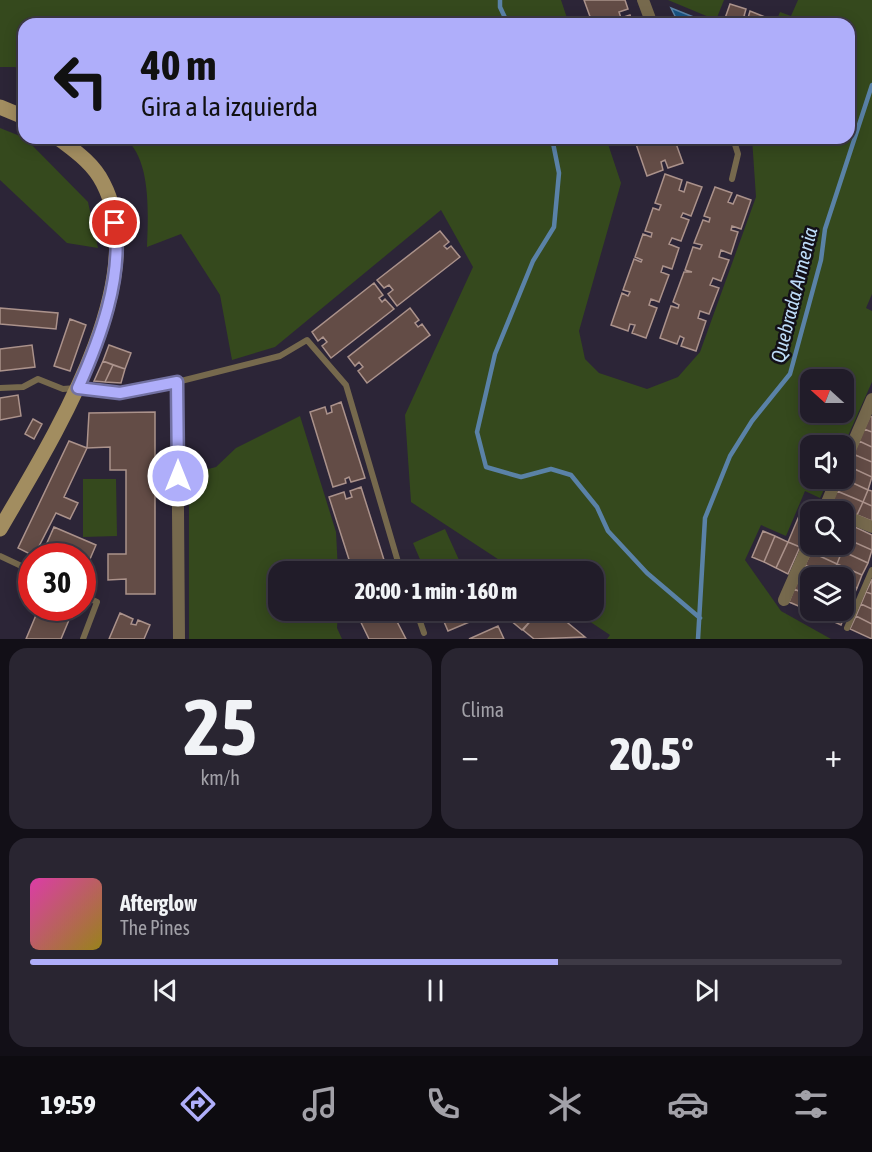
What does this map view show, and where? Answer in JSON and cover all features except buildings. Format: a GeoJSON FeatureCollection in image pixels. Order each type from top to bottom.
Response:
{"type":"FeatureCollection","features":[{"type":"Feature","properties":{"kind":"street"},"geometry":{"type":"LineString","coordinates":[[643,0],[650,18]]}},
{"type":"Feature","properties":{"kind":"street"},"geometry":{"type":"LineString","coordinates":[[0,107],[18,114]]}},
{"type":"Feature","properties":{"kind":"street"},"geometry":{"type":"LineString","coordinates":[[0,529],[78,388],[100,337],[110,296],[117,237],[113,209],[103,183],[90,163],[66,144]]}},
{"type":"Feature","properties":{"kind":"street"},"geometry":{"type":"LineString","coordinates":[[78,388],[120,393],[177,382],[179,639]]}},
{"type":"Feature","properties":{"kind":"street"},"geometry":{"type":"LineString","coordinates":[[854,441],[872,399]]}},
{"type":"Feature","properties":{"kind":"street"},"geometry":{"type":"LineString","coordinates":[[854,520],[872,527]]}},
{"type":"Feature","properties":{"kind":"street"},"geometry":{"type":"LineString","coordinates":[[784,600],[804,555]]}},
{"type":"Feature","properties":{"kind":"lane"},"geometry":{"type":"LineString","coordinates":[[732,179],[738,154],[735,144]]}},
{"type":"Feature","properties":{"kind":"lane"},"geometry":{"type":"LineString","coordinates":[[177,382],[280,356],[307,340],[346,385],[398,561]]}},
{"type":"Feature","properties":{"kind":"lane"},"geometry":{"type":"LineString","coordinates":[[0,388],[23,387],[38,379],[63,389],[78,388]]}},
{"type":"Feature","properties":{"kind":"lane"},"geometry":{"type":"LineString","coordinates":[[0,556],[18,564]]}},
{"type":"Feature","properties":{"kind":"lane"},"geometry":{"type":"LineString","coordinates":[[847,628],[872,570]]}},
{"type":"Feature","properties":{"kind":"lane"},"geometry":{"type":"LineString","coordinates":[[83,639],[90,621]]}},
{"type":"Feature","properties":{"kind":"lane"},"geometry":{"type":"LineString","coordinates":[[420,621],[424,633]]}},
{"type":"Feature","properties":{"kind":"green space"},"geometry":{"type":"Polygon","coordinates":[[[0,0],[561,0],[567,18],[18,18],[18,69],[0,67],[0,0]]]}},
{"type":"Feature","properties":{"kind":"green space"},"geometry":{"type":"Polygon","coordinates":[[[668,0],[724,0],[717,18],[711,18],[668,0]]]}},
{"type":"Feature","properties":{"kind":"green space"},"geometry":{"type":"Polygon","coordinates":[[[798,0],[872,0],[872,294],[866,308],[872,311],[872,382],[854,422],[854,369],[800,369],[800,423],[854,423],[848,435],[800,435],[800,489],[824,489],[820,498],[805,491],[786,536],[761,525],[745,560],[781,611],[831,639],[607,639],[610,635],[589,621],[604,621],[604,561],[501,561],[411,502],[405,415],[473,267],[441,210],[275,347],[232,360],[220,295],[181,234],[147,247],[148,204],[144,173],[140,159],[130,144],[608,144],[621,183],[579,331],[585,359],[599,373],[647,389],[678,377],[700,352],[756,197],[752,144],[855,144],[855,18],[778,18],[780,12],[791,16],[798,0]]]}},
{"type":"Feature","properties":{"kind":"green space"},"geometry":{"type":"Polygon","coordinates":[[[0,128],[18,135],[18,144],[31,144],[88,202],[98,248],[67,243],[0,180],[0,128]]]}},
{"type":"Feature","properties":{"kind":"green space"},"geometry":{"type":"Polygon","coordinates":[[[300,416],[336,532],[337,561],[268,561],[268,621],[337,621],[337,628],[342,639],[189,639],[189,474],[216,467],[236,448],[300,416]]]}},
{"type":"Feature","properties":{"kind":"green space"},"geometry":{"type":"Polygon","coordinates":[[[83,479],[116,479],[117,536],[83,537],[83,479]]]}},
{"type":"Feature","properties":{"kind":"green space"},"geometry":{"type":"Polygon","coordinates":[[[445,529],[459,561],[421,561],[413,543],[445,529]]]}},
{"type":"Feature","properties":{"kind":"water"},"geometry":{"type":"Polygon","coordinates":[[[671,8],[696,18],[676,18],[671,8]]]}},
{"type":"Feature","properties":{"kind":"waterway"},"geometry":{"type":"LineString","coordinates":[[500,0],[500,7],[505,18]]}},
{"type":"Feature","properties":{"kind":"waterway","name":"Quebrada Armenia"},"geometry":{"type":"LineString","coordinates":[[855,137],[872,85]]}},
{"type":"Feature","properties":{"kind":"waterway"},"geometry":{"type":"LineString","coordinates":[[553,144],[559,173],[554,227],[533,261],[495,354],[477,432],[486,467],[521,477],[551,469],[571,475],[597,507],[608,531],[647,573],[700,618]]}},
{"type":"Feature","properties":{"kind":"waterway","name":"Quebrada Armenia"},"geometry":{"type":"LineString","coordinates":[[698,639],[705,518],[730,456],[752,421],[790,374],[821,260],[825,229],[853,144]]}},
{"type":"Feature","properties":{"kind":"route"},"geometry":{"type":"LineString","coordinates":[[115,223],[117,237],[110,296],[100,337],[78,388],[120,393],[177,382],[178,476]]}}]}
